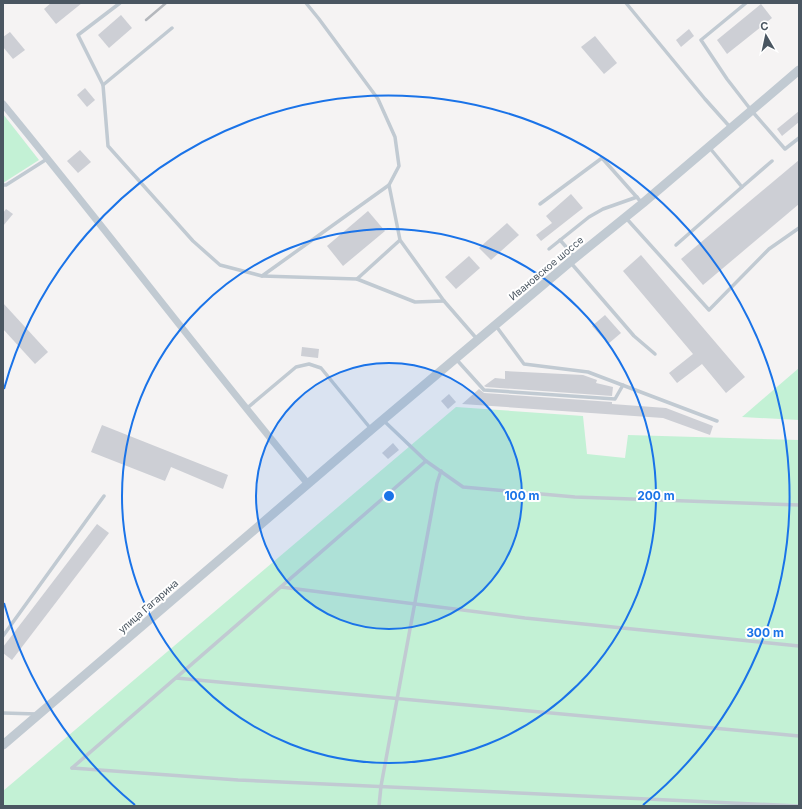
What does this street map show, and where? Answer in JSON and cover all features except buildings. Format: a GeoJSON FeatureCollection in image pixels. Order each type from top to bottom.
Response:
{"type":"FeatureCollection","features":[{"type":"Feature","properties":{"kind":"street","name":"Ивановское шоссе"},"geometry":{"type":"LineString","coordinates":[[308,484],[495,325],[625,218],[640,200],[709,146],[799,70]]}},
{"type":"Feature","properties":{"kind":"street"},"geometry":{"type":"LineString","coordinates":[[3,104],[48,158],[246,410],[308,484]]}},
{"type":"Feature","properties":{"kind":"street","name":"улица Гагарина"},"geometry":{"type":"LineString","coordinates":[[3,744],[308,484]]}},
{"type":"Feature","properties":{"kind":"lane"},"geometry":{"type":"LineString","coordinates":[[120,3],[78,35],[103,85],[108,146],[193,241],[220,265],[262,276],[356,279],[416,302],[444,301]]}},
{"type":"Feature","properties":{"kind":"lane"},"geometry":{"type":"LineString","coordinates":[[262,276],[389,185],[399,166],[395,138],[378,99],[306,3]]}},
{"type":"Feature","properties":{"kind":"lane"},"geometry":{"type":"LineString","coordinates":[[628,3],[704,99],[730,128]]}},
{"type":"Feature","properties":{"kind":"lane"},"geometry":{"type":"LineString","coordinates":[[746,3],[701,40],[727,80],[785,149],[799,138]]}},
{"type":"Feature","properties":{"kind":"lane"},"geometry":{"type":"LineString","coordinates":[[103,85],[172,28]]}},
{"type":"Feature","properties":{"kind":"lane"},"geometry":{"type":"LineString","coordinates":[[709,146],[742,187]]}},
{"type":"Feature","properties":{"kind":"lane"},"geometry":{"type":"LineString","coordinates":[[3,185],[6,185],[48,158]]}},
{"type":"Feature","properties":{"kind":"lane"},"geometry":{"type":"LineString","coordinates":[[540,204],[602,158],[640,200],[603,209],[593,214],[549,250]]}},
{"type":"Feature","properties":{"kind":"lane"},"geometry":{"type":"LineString","coordinates":[[676,245],[772,161]]}},
{"type":"Feature","properties":{"kind":"lane"},"geometry":{"type":"LineString","coordinates":[[389,185],[400,240],[444,301],[478,340]]}},
{"type":"Feature","properties":{"kind":"lane"},"geometry":{"type":"LineString","coordinates":[[625,218],[709,310],[769,249],[799,228]]}},
{"type":"Feature","properties":{"kind":"lane"},"geometry":{"type":"LineString","coordinates":[[356,279],[400,240]]}},
{"type":"Feature","properties":{"kind":"lane"},"geometry":{"type":"LineString","coordinates":[[560,240],[573,260],[634,336],[655,354]]}},
{"type":"Feature","properties":{"kind":"lane"},"geometry":{"type":"LineString","coordinates":[[495,325],[524,364],[588,372],[716,420]]}},
{"type":"Feature","properties":{"kind":"lane"},"geometry":{"type":"LineString","coordinates":[[455,359],[484,390],[615,399],[623,385]]}},
{"type":"Feature","properties":{"kind":"lane"},"geometry":{"type":"LineString","coordinates":[[246,410],[296,367],[309,364],[321,368],[372,429]]}},
{"type":"Feature","properties":{"kind":"lane"},"geometry":{"type":"LineString","coordinates":[[383,420],[426,461],[463,487],[575,497],[799,505]]}},
{"type":"Feature","properties":{"kind":"lane"},"geometry":{"type":"LineString","coordinates":[[426,461],[72,768],[238,780],[799,806]]}},
{"type":"Feature","properties":{"kind":"lane"},"geometry":{"type":"LineString","coordinates":[[379,806],[381,786],[414,604],[437,483],[441,471]]}},
{"type":"Feature","properties":{"kind":"lane"},"geometry":{"type":"LineString","coordinates":[[3,636],[104,496]]}},
{"type":"Feature","properties":{"kind":"lane"},"geometry":{"type":"LineString","coordinates":[[281,587],[525,618],[799,646]]}},
{"type":"Feature","properties":{"kind":"lane"},"geometry":{"type":"LineString","coordinates":[[176,678],[799,736]]}},
{"type":"Feature","properties":{"kind":"lane"},"geometry":{"type":"LineString","coordinates":[[3,713],[40,714]]}},
{"type":"Feature","properties":{"kind":"green space"},"geometry":{"type":"Polygon","coordinates":[[[3,114],[39,160],[3,183],[3,114]]]}},
{"type":"Feature","properties":{"kind":"green space"},"geometry":{"type":"Polygon","coordinates":[[[799,368],[799,420],[742,417],[799,368]]]}},
{"type":"Feature","properties":{"kind":"green space"},"geometry":{"type":"Polygon","coordinates":[[[456,407],[583,416],[587,454],[625,458],[628,435],[799,440],[799,806],[3,806],[3,791],[456,407]]]}},
{"type":"Feature","properties":{"kind":"railway"},"geometry":{"type":"LineString","coordinates":[[146,20],[166,3]]}}]}
